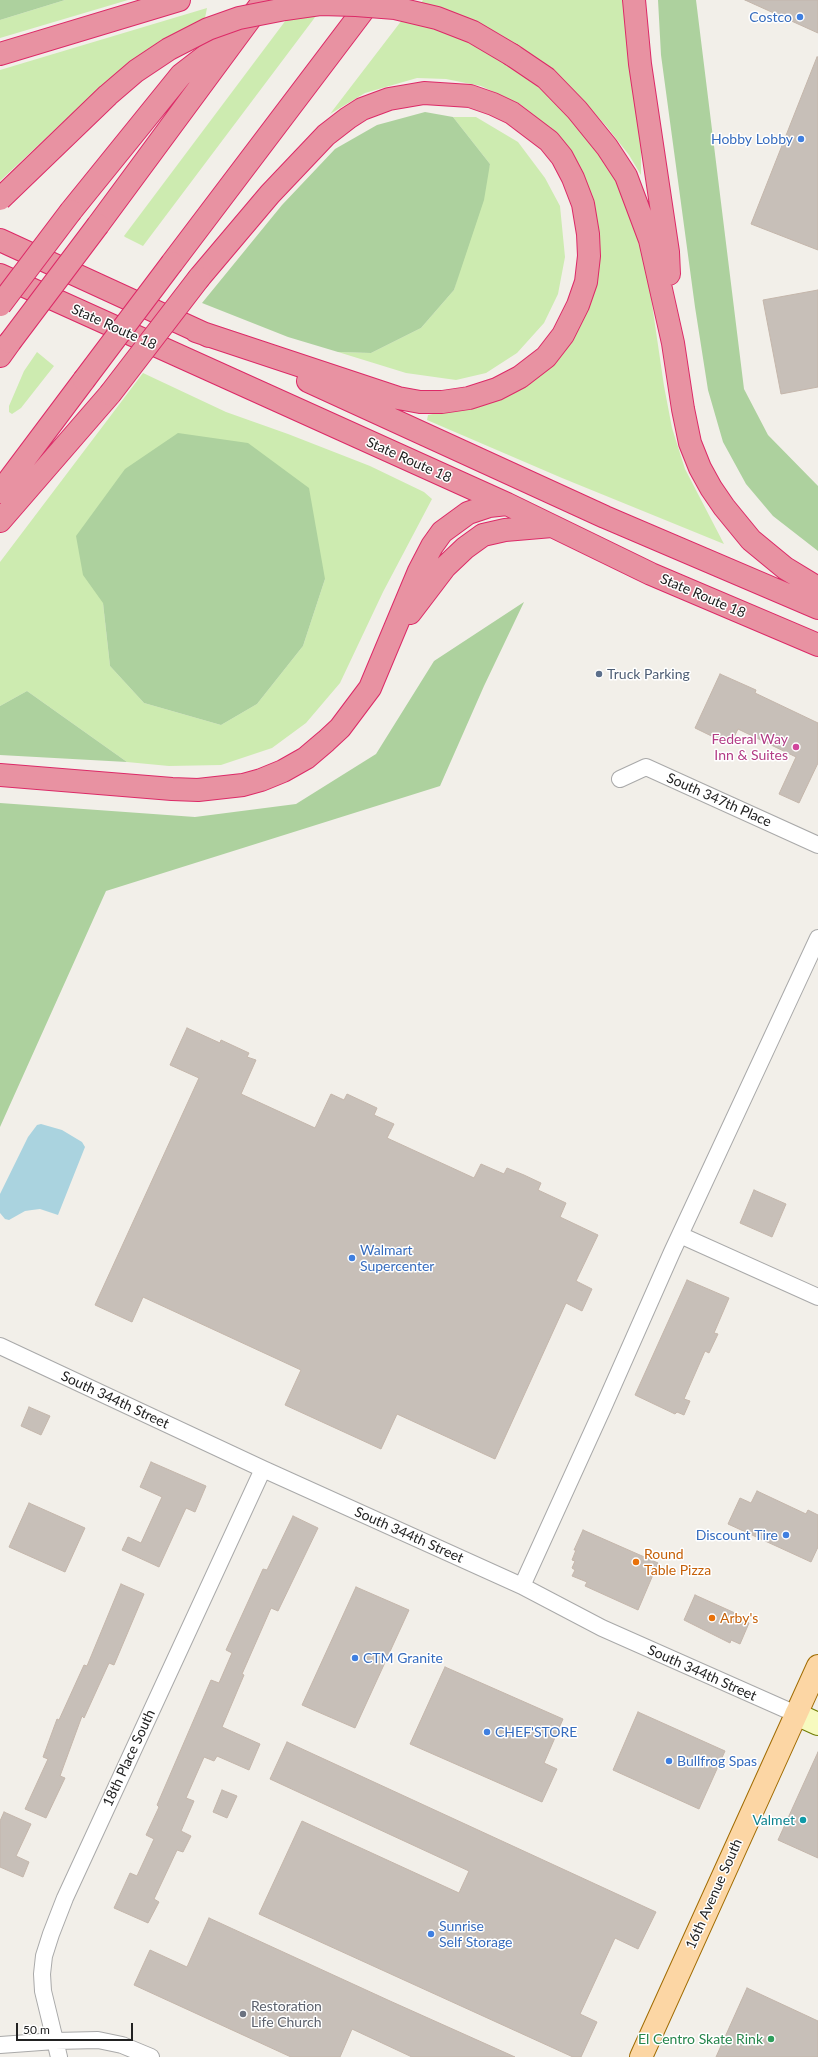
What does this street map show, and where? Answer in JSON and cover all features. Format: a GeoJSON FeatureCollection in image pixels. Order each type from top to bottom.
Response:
{"type":"FeatureCollection","features":[{"type":"Feature","properties":{"kind":"highway"},"geometry":{"type":"LineString","coordinates":[[0,54],[179,0]]}},
{"type":"Feature","properties":{"kind":"highway"},"geometry":{"type":"LineString","coordinates":[[5,349],[264,0]]}},
{"type":"Feature","properties":{"kind":"highway"},"geometry":{"type":"LineString","coordinates":[[0,492],[370,0]]}},
{"type":"Feature","properties":{"kind":"highway"},"geometry":{"type":"LineString","coordinates":[[634,0],[640,64],[668,252],[673,343]]}},
{"type":"Feature","properties":{"kind":"highway"},"geometry":{"type":"LineString","coordinates":[[0,199],[108,95],[136,71],[169,49],[208,29],[239,18],[320,4],[356,5],[394,8],[437,18],[473,32],[512,55],[546,78],[577,110],[607,146],[626,176],[650,240],[673,343],[683,409],[690,443],[700,468],[724,507],[751,540],[785,568],[818,588]]}},
{"type":"Feature","properties":{"kind":"highway"},"geometry":{"type":"LineString","coordinates":[[0,305],[71,211],[181,75],[245,26]]}},
{"type":"Feature","properties":{"kind":"highway"},"geometry":{"type":"LineString","coordinates":[[0,521],[110,394],[198,278],[270,194],[326,135],[362,109],[389,99],[424,93],[470,96],[493,104],[512,113],[549,141],[562,157],[573,178],[583,204],[588,234],[589,256],[586,282],[578,305],[563,335],[546,357],[520,377],[497,389],[469,398],[442,402],[420,402],[398,398],[196,330]]}},
{"type":"Feature","properties":{"kind":"highway","name":"State Route 18"},"geometry":{"type":"LineString","coordinates":[[0,240],[605,516],[818,608]]}},
{"type":"Feature","properties":{"kind":"highway","name":"State Route 18"},"geometry":{"type":"LineString","coordinates":[[0,275],[555,526],[651,574],[818,645]]}},
{"type":"Feature","properties":{"kind":"highway"},"geometry":{"type":"LineString","coordinates":[[0,280],[29,289]]}},
{"type":"Feature","properties":{"kind":"highway"},"geometry":{"type":"LineString","coordinates":[[0,775],[172,789],[226,788],[261,780],[306,758],[340,728],[370,688],[419,571],[432,546],[442,532],[468,513],[489,506],[507,504]]}},
{"type":"Feature","properties":{"kind":"highway"},"geometry":{"type":"LineString","coordinates":[[391,638],[445,567],[465,548],[483,535],[521,528],[555,526]]}},
{"type":"Feature","properties":{"kind":"main road","name":"16th Avenue South"},"geometry":{"type":"LineString","coordinates":[[641,2057],[818,1666]]}},
{"type":"Feature","properties":{"kind":"street","name":"South 347th Place"},"geometry":{"type":"LineString","coordinates":[[620,779],[646,767],[818,846]]}},
{"type":"Feature","properties":{"kind":"street"},"geometry":{"type":"LineString","coordinates":[[522,1586],[680,1235],[818,938]]}},
{"type":"Feature","properties":{"kind":"street"},"geometry":{"type":"LineString","coordinates":[[680,1235],[818,1297]]}},
{"type":"Feature","properties":{"kind":"street","name":"South 344th Street"},"geometry":{"type":"LineString","coordinates":[[0,1346],[263,1469],[522,1586],[602,1628],[818,1724]]}},
{"type":"Feature","properties":{"kind":"street","name":"18th Place South"},"geometry":{"type":"LineString","coordinates":[[59,2057],[46,2009],[42,1974],[44,1956],[51,1934],[65,1898],[263,1469]]}},
{"type":"Feature","properties":{"kind":"street"},"geometry":{"type":"LineString","coordinates":[[0,2045],[86,2039],[107,2041],[126,2046],[150,2057]]}},
{"type":"Feature","properties":{"kind":"green space"},"geometry":{"type":"Polygon","coordinates":[[[0,0],[65,0],[0,20],[0,0]]]}},
{"type":"Feature","properties":{"kind":"green space"},"geometry":{"type":"Polygon","coordinates":[[[65,0],[128,0],[0,38],[0,20],[65,0]]]}},
{"type":"Feature","properties":{"kind":"green space"},"geometry":{"type":"Polygon","coordinates":[[[301,0],[328,0],[143,246],[125,237],[124,236],[301,0]]]}},
{"type":"Feature","properties":{"kind":"green space"},"geometry":{"type":"Polygon","coordinates":[[[423,0],[624,0],[641,135],[641,175],[629,155],[607,127],[555,72],[501,35],[479,23],[439,7],[421,3],[423,0]]]}},
{"type":"Feature","properties":{"kind":"green space"},"geometry":{"type":"Polygon","coordinates":[[[658,0],[696,0],[744,389],[768,435],[818,486],[818,551],[773,516],[746,484],[723,442],[708,390],[695,307],[661,55],[658,0]]]}},
{"type":"Feature","properties":{"kind":"green space"},"geometry":{"type":"Polygon","coordinates":[[[207,8],[205,18],[163,39],[129,63],[95,92],[0,181],[0,70],[207,8]]]}},
{"type":"Feature","properties":{"kind":"green space"},"geometry":{"type":"Polygon","coordinates":[[[402,20],[433,27],[470,41],[521,72],[556,102],[588,136],[616,181],[635,227],[647,270],[664,386],[672,428],[685,469],[724,544],[562,478],[427,420],[428,415],[467,407],[528,380],[596,271],[550,128],[520,104],[481,86],[446,79],[417,78],[365,93],[330,114],[402,20]]]}},
{"type":"Feature","properties":{"kind":"green space"},"geometry":{"type":"Polygon","coordinates":[[[425,112],[453,117],[490,164],[484,200],[454,290],[421,328],[371,353],[338,352],[288,337],[202,303],[282,205],[335,149],[377,125],[425,112]]]}},
{"type":"Feature","properties":{"kind":"green space"},"geometry":{"type":"Polygon","coordinates":[[[453,117],[476,117],[518,142],[545,178],[560,206],[565,257],[558,294],[544,323],[517,353],[486,373],[456,380],[406,373],[338,352],[371,353],[421,328],[454,290],[490,164],[453,117]]]}},
{"type":"Feature","properties":{"kind":"green space"},"geometry":{"type":"Polygon","coordinates":[[[37,352],[54,366],[21,408],[12,414],[9,412],[9,406],[24,371],[37,352]]]}},
{"type":"Feature","properties":{"kind":"green space"},"geometry":{"type":"Polygon","coordinates":[[[143,373],[226,412],[370,466],[424,492],[432,499],[383,592],[340,683],[306,723],[272,748],[221,765],[169,766],[127,762],[27,691],[0,706],[0,562],[143,373]],[[325,579],[103,603],[110,666],[144,703],[221,725],[257,704],[303,646],[325,579]]]}},
{"type":"Feature","properties":{"kind":"green space"},"geometry":{"type":"Polygon","coordinates":[[[178,433],[248,443],[309,488],[325,579],[303,646],[257,704],[221,725],[144,703],[110,666],[103,603],[83,575],[76,536],[125,469],[178,433]]]}},
{"type":"Feature","properties":{"kind":"green space"},"geometry":{"type":"Polygon","coordinates":[[[524,602],[484,686],[440,786],[106,891],[0,1127],[0,803],[195,817],[296,804],[376,754],[434,661],[524,602]]]}},
{"type":"Feature","properties":{"kind":"green space"},"geometry":{"type":"Polygon","coordinates":[[[27,691],[127,762],[0,755],[0,706],[27,691]]]}},
{"type":"Feature","properties":{"kind":"water"},"geometry":{"type":"Polygon","coordinates":[[[41,1124],[62,1130],[82,1142],[85,1147],[58,1215],[40,1209],[25,1211],[9,1220],[5,1219],[0,1213],[0,1194],[28,1137],[37,1125],[41,1124]]]}},
{"type":"Feature","properties":{"kind":"building","name":"Costco"},"geometry":{"type":"Polygon","coordinates":[[[745,0],[818,0],[818,33],[745,0]]]}},
{"type":"Feature","properties":{"kind":"building","name":"Hobby Lobby"},"geometry":{"type":"Polygon","coordinates":[[[818,57],[818,250],[751,224],[818,57]]]}},
{"type":"Feature","properties":{"kind":"building"},"geometry":{"type":"Polygon","coordinates":[[[818,290],[818,387],[781,394],[763,300],[818,290]]]}},
{"type":"Feature","properties":{"kind":"building"},"geometry":{"type":"Polygon","coordinates":[[[720,674],[756,690],[755,693],[818,723],[818,763],[799,803],[779,794],[796,757],[738,729],[730,745],[695,728],[720,674]]]}},
{"type":"Feature","properties":{"kind":"building","name":"Walmart Supercenter"},"geometry":{"type":"Polygon","coordinates":[[[187,1028],[220,1043],[221,1040],[249,1053],[247,1057],[256,1060],[241,1094],[315,1128],[331,1094],[344,1100],[347,1094],[377,1108],[374,1115],[394,1124],[387,1138],[474,1178],[481,1164],[504,1174],[507,1168],[524,1175],[541,1183],[538,1190],[566,1203],[560,1217],[598,1235],[576,1281],[592,1289],[582,1311],[566,1303],[495,1459],[397,1414],[381,1449],[285,1405],[301,1370],[143,1297],[132,1322],[95,1305],[199,1078],[170,1065],[187,1028]]]}},
{"type":"Feature","properties":{"kind":"building"},"geometry":{"type":"Polygon","coordinates":[[[754,1190],[786,1204],[772,1237],[740,1223],[754,1190]]]}},
{"type":"Feature","properties":{"kind":"building"},"geometry":{"type":"Polygon","coordinates":[[[687,1280],[729,1298],[714,1333],[718,1334],[709,1353],[705,1351],[684,1399],[690,1401],[684,1415],[677,1412],[675,1414],[635,1395],[687,1280]]]}},
{"type":"Feature","properties":{"kind":"building"},"geometry":{"type":"Polygon","coordinates":[[[29,1407],[50,1416],[41,1435],[21,1426],[29,1407]]]}},
{"type":"Feature","properties":{"kind":"building"},"geometry":{"type":"Polygon","coordinates":[[[151,1462],[206,1486],[195,1512],[186,1508],[159,1567],[122,1550],[128,1537],[141,1543],[162,1497],[140,1487],[151,1462]]]}},
{"type":"Feature","properties":{"kind":"building","name":"Discount Tire"},"geometry":{"type":"Polygon","coordinates":[[[757,1491],[806,1514],[808,1510],[818,1515],[818,1547],[811,1562],[728,1524],[740,1498],[751,1503],[757,1491]]]}},
{"type":"Feature","properties":{"kind":"building"},"geometry":{"type":"Polygon","coordinates":[[[29,1503],[85,1528],[65,1572],[9,1547],[29,1503]]]}},
{"type":"Feature","properties":{"kind":"building"},"geometry":{"type":"Polygon","coordinates":[[[293,1516],[318,1528],[278,1611],[271,1608],[242,1674],[244,1675],[222,1727],[260,1744],[249,1770],[217,1756],[214,1761],[204,1757],[186,1798],[194,1801],[181,1831],[191,1836],[183,1852],[177,1850],[154,1899],[159,1902],[148,1923],[114,1908],[130,1873],[137,1876],[154,1839],[146,1835],[159,1807],[157,1805],[211,1680],[219,1683],[232,1653],[226,1650],[263,1569],[267,1570],[293,1516]]]}},
{"type":"Feature","properties":{"kind":"building"},"geometry":{"type":"Polygon","coordinates":[[[583,1530],[658,1563],[638,1610],[585,1586],[587,1582],[572,1576],[575,1570],[572,1568],[575,1561],[572,1560],[576,1550],[574,1550],[583,1530]]]}},
{"type":"Feature","properties":{"kind":"building"},"geometry":{"type":"Polygon","coordinates":[[[121,1584],[144,1594],[114,1665],[109,1663],[84,1718],[82,1716],[60,1776],[65,1778],[46,1818],[25,1809],[48,1759],[43,1757],[57,1719],[59,1720],[84,1665],[87,1666],[121,1584]]]}},
{"type":"Feature","properties":{"kind":"building","name":"CTM Granite"},"geometry":{"type":"Polygon","coordinates":[[[356,1587],[409,1610],[355,1728],[302,1705],[356,1587]]]}},
{"type":"Feature","properties":{"kind":"building","name":"Arby's"},"geometry":{"type":"Polygon","coordinates":[[[695,1595],[735,1613],[734,1616],[749,1623],[740,1644],[731,1640],[730,1643],[684,1620],[695,1595]]]}},
{"type":"Feature","properties":{"kind":"building","name":"CHEF'STORE"},"geometry":{"type":"Polygon","coordinates":[[[445,1667],[563,1719],[544,1763],[557,1769],[542,1802],[410,1744],[445,1667]]]}},
{"type":"Feature","properties":{"kind":"building","name":"Bullfrog Spas"},"geometry":{"type":"Polygon","coordinates":[[[638,1712],[725,1751],[699,1809],[613,1770],[638,1712]]]}},
{"type":"Feature","properties":{"kind":"building"},"geometry":{"type":"Polygon","coordinates":[[[287,1742],[656,1912],[638,1949],[615,1938],[580,2014],[597,2022],[581,2057],[573,2057],[259,1914],[302,1821],[459,1893],[469,1871],[270,1779],[287,1742]]]}},
{"type":"Feature","properties":{"kind":"building","name":"Valmet"},"geometry":{"type":"Polygon","coordinates":[[[818,1752],[818,1858],[778,1840],[818,1752]]]}},
{"type":"Feature","properties":{"kind":"building"},"geometry":{"type":"Polygon","coordinates":[[[222,1790],[237,1796],[227,1818],[213,1812],[222,1790]]]}},
{"type":"Feature","properties":{"kind":"building"},"geometry":{"type":"Polygon","coordinates":[[[4,1812],[31,1824],[16,1856],[29,1862],[23,1877],[0,1867],[0,1821],[4,1812]]]}},
{"type":"Feature","properties":{"kind":"building"},"geometry":{"type":"Polygon","coordinates":[[[209,1918],[515,2057],[412,2057],[352,2029],[340,2057],[291,2057],[134,1985],[150,1950],[187,1967],[209,1918]]]}},
{"type":"Feature","properties":{"kind":"building","name":"El Centro Skate Rink"},"geometry":{"type":"Polygon","coordinates":[[[747,1988],[818,2021],[818,2057],[716,2057],[747,1988]]]}},
{"type":"Feature","properties":{"kind":"place","name":"Costco"},"geometry":{"type":"Point","coordinates":[800,17]}},
{"type":"Feature","properties":{"kind":"place","name":"Hobby Lobby"},"geometry":{"type":"Point","coordinates":[801,139]}},
{"type":"Feature","properties":{"kind":"place","name":"Truck Parking"},"geometry":{"type":"Point","coordinates":[599,674]}},
{"type":"Feature","properties":{"kind":"place","name":"Federal Way Inn & Suites"},"geometry":{"type":"Point","coordinates":[796,747]}},
{"type":"Feature","properties":{"kind":"place","name":"Walmart Supercenter"},"geometry":{"type":"Point","coordinates":[352,1258]}},
{"type":"Feature","properties":{"kind":"place","name":"Discount Tire"},"geometry":{"type":"Point","coordinates":[786,1535]}},
{"type":"Feature","properties":{"kind":"place","name":"Round Table Pizza"},"geometry":{"type":"Point","coordinates":[636,1562]}},
{"type":"Feature","properties":{"kind":"place","name":"Arby's"},"geometry":{"type":"Point","coordinates":[712,1618]}},
{"type":"Feature","properties":{"kind":"place","name":"CTM Granite"},"geometry":{"type":"Point","coordinates":[355,1658]}},
{"type":"Feature","properties":{"kind":"place","name":"CHEF'STORE"},"geometry":{"type":"Point","coordinates":[487,1732]}},
{"type":"Feature","properties":{"kind":"place","name":"Bullfrog Spas"},"geometry":{"type":"Point","coordinates":[669,1761]}},
{"type":"Feature","properties":{"kind":"place","name":"Valmet"},"geometry":{"type":"Point","coordinates":[803,1820]}},
{"type":"Feature","properties":{"kind":"place","name":"Sunrise Self Storage"},"geometry":{"type":"Point","coordinates":[431,1934]}},
{"type":"Feature","properties":{"kind":"place","name":"Restoration Life Church"},"geometry":{"type":"Point","coordinates":[243,2014]}},
{"type":"Feature","properties":{"kind":"place","name":"El Centro Skate Rink"},"geometry":{"type":"Point","coordinates":[771,2039]}}]}
